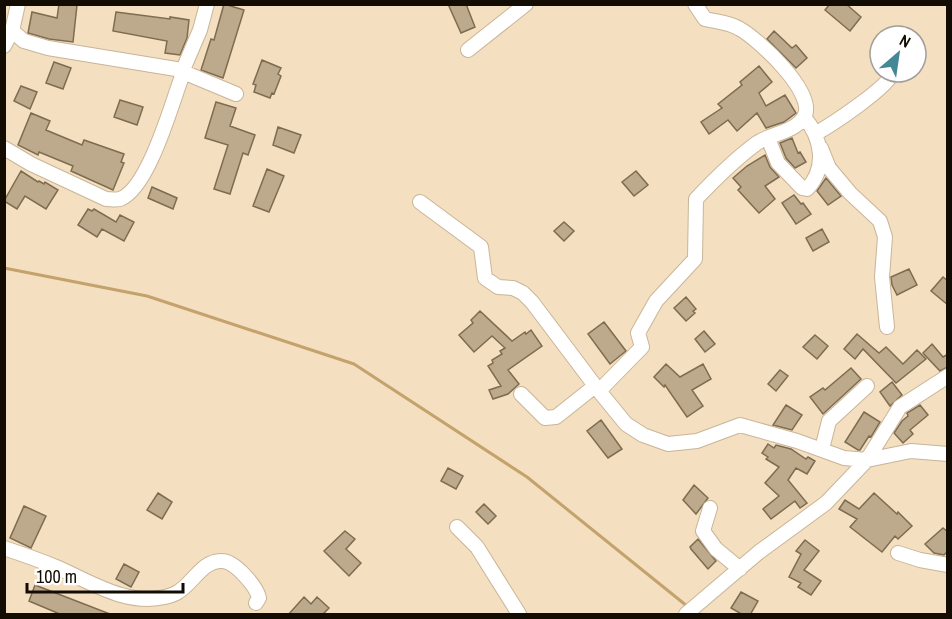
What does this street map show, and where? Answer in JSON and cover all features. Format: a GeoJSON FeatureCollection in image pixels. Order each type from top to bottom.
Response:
{"type":"FeatureCollection","features":[{"type":"Feature","properties":{"kind":"street"},"geometry":{"type":"LineString","coordinates":[[4,46],[12,31],[18,4]]}},
{"type":"Feature","properties":{"kind":"street"},"geometry":{"type":"LineString","coordinates":[[4,148],[31,164],[106,199],[120,200],[131,192],[143,176],[165,125],[182,72],[200,30],[207,4]]}},
{"type":"Feature","properties":{"kind":"street"},"geometry":{"type":"LineString","coordinates":[[468,50],[526,4]]}},
{"type":"Feature","properties":{"kind":"street"},"geometry":{"type":"LineString","coordinates":[[521,394],[544,418],[556,417],[597,389],[642,347],[638,333],[656,302],[695,259],[696,199],[758,142],[799,123],[804,117],[806,106],[796,86],[785,68],[769,51],[739,28],[726,22],[705,19],[695,4]]}},
{"type":"Feature","properties":{"kind":"street"},"geometry":{"type":"LineString","coordinates":[[12,31],[24,41],[48,48],[176,69],[236,94]]}},
{"type":"Feature","properties":{"kind":"street"},"geometry":{"type":"LineString","coordinates":[[815,134],[834,123],[884,84]]}},
{"type":"Feature","properties":{"kind":"street"},"geometry":{"type":"LineString","coordinates":[[804,117],[812,127],[829,168],[850,193],[880,221],[885,237],[882,277],[887,327]]}},
{"type":"Feature","properties":{"kind":"street"},"geometry":{"type":"LineString","coordinates":[[768,138],[778,163],[802,188],[807,189],[812,184],[819,166],[821,148]]}},
{"type":"Feature","properties":{"kind":"street"},"geometry":{"type":"LineString","coordinates":[[420,202],[481,247],[485,278],[498,287],[513,288],[523,293],[626,424],[643,435],[669,444],[697,441],[740,425],[797,441],[844,458],[867,460],[911,451],[948,454]]}},
{"type":"Feature","properties":{"kind":"street"},"geometry":{"type":"LineString","coordinates":[[686,615],[759,552],[826,503],[867,460],[900,407],[948,376]]}},
{"type":"Feature","properties":{"kind":"street"},"geometry":{"type":"LineString","coordinates":[[822,450],[829,421],[867,386]]}},
{"type":"Feature","properties":{"kind":"street"},"geometry":{"type":"LineString","coordinates":[[710,508],[703,531],[716,549],[740,569]]}},
{"type":"Feature","properties":{"kind":"street"},"geometry":{"type":"LineString","coordinates":[[457,527],[477,547],[519,615]]}},
{"type":"Feature","properties":{"kind":"street"},"geometry":{"type":"LineString","coordinates":[[4,548],[55,566],[120,596],[142,599],[178,593],[209,564],[221,560],[228,562],[242,573],[258,591],[259,598],[256,603]]}},
{"type":"Feature","properties":{"kind":"street"},"geometry":{"type":"LineString","coordinates":[[898,553],[948,565]]}},
{"type":"Feature","properties":{"kind":"building"},"geometry":{"type":"Polygon","coordinates":[[[59,4],[77,5],[73,42],[28,33],[32,12],[57,18],[59,4]]]}},
{"type":"Feature","properties":{"kind":"building"},"geometry":{"type":"Polygon","coordinates":[[[224,4],[244,10],[223,78],[201,70],[211,39],[214,40],[224,4]]]}},
{"type":"Feature","properties":{"kind":"building"},"geometry":{"type":"Polygon","coordinates":[[[448,4],[466,4],[475,27],[461,33],[448,4]]]}},
{"type":"Feature","properties":{"kind":"building"},"geometry":{"type":"Polygon","coordinates":[[[830,4],[846,4],[861,17],[850,31],[825,10],[830,4]]]}},
{"type":"Feature","properties":{"kind":"building"},"geometry":{"type":"Polygon","coordinates":[[[116,12],[189,20],[187,38],[180,55],[165,53],[167,41],[113,31],[116,12]]]}},
{"type":"Feature","properties":{"kind":"building"},"geometry":{"type":"Polygon","coordinates":[[[774,31],[792,48],[796,45],[807,58],[796,68],[767,39],[774,31]]]}},
{"type":"Feature","properties":{"kind":"building"},"geometry":{"type":"Polygon","coordinates":[[[262,60],[281,68],[278,74],[281,76],[270,98],[254,92],[256,85],[253,84],[262,60]]]}},
{"type":"Feature","properties":{"kind":"building"},"geometry":{"type":"Polygon","coordinates":[[[54,62],[71,68],[63,89],[46,83],[54,62]]]}},
{"type":"Feature","properties":{"kind":"building"},"geometry":{"type":"Polygon","coordinates":[[[759,66],[772,82],[759,93],[766,106],[785,95],[796,113],[784,122],[766,128],[757,113],[737,131],[728,120],[709,134],[701,122],[722,108],[718,104],[742,85],[740,82],[759,66]]]}},
{"type":"Feature","properties":{"kind":"building"},"geometry":{"type":"Polygon","coordinates":[[[21,86],[37,92],[30,109],[14,101],[21,86]]]}},
{"type":"Feature","properties":{"kind":"building"},"geometry":{"type":"Polygon","coordinates":[[[120,100],[143,107],[137,125],[114,117],[120,100]]]}},
{"type":"Feature","properties":{"kind":"building"},"geometry":{"type":"Polygon","coordinates":[[[216,102],[236,108],[230,126],[255,135],[248,155],[243,153],[230,194],[214,189],[228,145],[205,138],[216,102]]]}},
{"type":"Feature","properties":{"kind":"building"},"geometry":{"type":"Polygon","coordinates":[[[31,113],[50,121],[46,130],[82,145],[84,140],[124,154],[121,162],[124,163],[113,190],[71,171],[73,166],[39,152],[38,155],[18,145],[31,113]]]}},
{"type":"Feature","properties":{"kind":"building"},"geometry":{"type":"Polygon","coordinates":[[[278,127],[301,135],[294,153],[273,145],[278,127]]]}},
{"type":"Feature","properties":{"kind":"building"},"geometry":{"type":"Polygon","coordinates":[[[792,138],[798,153],[800,152],[806,162],[795,168],[786,158],[780,143],[792,138]]]}},
{"type":"Feature","properties":{"kind":"building"},"geometry":{"type":"Polygon","coordinates":[[[765,155],[770,167],[779,177],[765,186],[775,199],[759,213],[738,190],[741,187],[733,178],[765,155]]]}},
{"type":"Feature","properties":{"kind":"building"},"geometry":{"type":"Polygon","coordinates":[[[267,169],[284,176],[269,212],[253,206],[267,169]]]}},
{"type":"Feature","properties":{"kind":"building"},"geometry":{"type":"Polygon","coordinates":[[[21,171],[38,182],[44,184],[45,182],[58,190],[46,209],[25,196],[17,209],[4,201],[21,171]]]}},
{"type":"Feature","properties":{"kind":"building"},"geometry":{"type":"Polygon","coordinates":[[[636,171],[648,185],[634,196],[622,182],[636,171]]]}},
{"type":"Feature","properties":{"kind":"building"},"geometry":{"type":"Polygon","coordinates":[[[826,178],[841,196],[828,205],[817,191],[826,178]]]}},
{"type":"Feature","properties":{"kind":"building"},"geometry":{"type":"Polygon","coordinates":[[[152,187],[177,198],[173,209],[148,198],[152,187]]]}},
{"type":"Feature","properties":{"kind":"building"},"geometry":{"type":"Polygon","coordinates":[[[794,195],[811,214],[796,224],[782,203],[794,195]]]}},
{"type":"Feature","properties":{"kind":"building"},"geometry":{"type":"Polygon","coordinates":[[[88,209],[92,211],[94,209],[116,222],[120,215],[134,222],[124,241],[102,229],[97,237],[78,225],[88,209]]]}},
{"type":"Feature","properties":{"kind":"building"},"geometry":{"type":"Polygon","coordinates":[[[564,222],[574,231],[564,241],[554,231],[564,222]]]}},
{"type":"Feature","properties":{"kind":"building"},"geometry":{"type":"Polygon","coordinates":[[[822,229],[829,242],[813,251],[806,238],[822,229]]]}},
{"type":"Feature","properties":{"kind":"building"},"geometry":{"type":"Polygon","coordinates":[[[909,269],[917,285],[897,295],[891,277],[909,269]]]}},
{"type":"Feature","properties":{"kind":"building"},"geometry":{"type":"Polygon","coordinates":[[[943,277],[948,281],[948,305],[931,291],[943,277]]]}},
{"type":"Feature","properties":{"kind":"building"},"geometry":{"type":"Polygon","coordinates":[[[686,297],[696,309],[686,321],[674,308],[686,297]]]}},
{"type":"Feature","properties":{"kind":"building"},"geometry":{"type":"Polygon","coordinates":[[[480,311],[512,341],[531,330],[542,346],[508,370],[519,384],[508,394],[493,399],[489,390],[501,386],[488,366],[493,363],[492,360],[502,354],[500,351],[505,348],[492,336],[474,352],[459,335],[473,323],[471,320],[480,311]]]}},
{"type":"Feature","properties":{"kind":"building"},"geometry":{"type":"Polygon","coordinates":[[[604,322],[626,351],[610,364],[588,334],[604,322]]]}},
{"type":"Feature","properties":{"kind":"building"},"geometry":{"type":"Polygon","coordinates":[[[704,331],[715,344],[705,352],[695,339],[704,331]]]}},
{"type":"Feature","properties":{"kind":"building"},"geometry":{"type":"Polygon","coordinates":[[[857,334],[879,353],[886,347],[903,364],[917,350],[926,359],[896,383],[863,349],[855,359],[844,349],[857,334]]]}},
{"type":"Feature","properties":{"kind":"building"},"geometry":{"type":"Polygon","coordinates":[[[815,335],[828,346],[817,359],[803,347],[815,335]]]}},
{"type":"Feature","properties":{"kind":"building"},"geometry":{"type":"Polygon","coordinates":[[[932,344],[943,357],[948,354],[948,367],[940,371],[923,353],[932,344]]]}},
{"type":"Feature","properties":{"kind":"building"},"geometry":{"type":"Polygon","coordinates":[[[666,364],[680,377],[703,364],[711,379],[692,390],[703,406],[687,417],[665,385],[664,387],[654,377],[666,364]]]}},
{"type":"Feature","properties":{"kind":"building"},"geometry":{"type":"Polygon","coordinates":[[[851,368],[861,379],[823,414],[810,397],[823,388],[825,390],[851,368]]]}},
{"type":"Feature","properties":{"kind":"building"},"geometry":{"type":"Polygon","coordinates":[[[780,370],[788,376],[776,391],[768,384],[780,370]]]}},
{"type":"Feature","properties":{"kind":"building"},"geometry":{"type":"Polygon","coordinates":[[[892,382],[902,395],[890,406],[880,392],[892,382]]]}},
{"type":"Feature","properties":{"kind":"building"},"geometry":{"type":"Polygon","coordinates":[[[786,405],[802,415],[792,430],[773,425],[786,405]]]}},
{"type":"Feature","properties":{"kind":"building"},"geometry":{"type":"Polygon","coordinates":[[[920,405],[928,415],[910,430],[913,434],[903,443],[894,433],[908,416],[907,413],[920,405]]]}},
{"type":"Feature","properties":{"kind":"building"},"geometry":{"type":"Polygon","coordinates":[[[864,412],[880,422],[871,437],[869,436],[858,450],[845,442],[864,412]]]}},
{"type":"Feature","properties":{"kind":"building"},"geometry":{"type":"Polygon","coordinates":[[[601,420],[622,449],[608,458],[587,431],[601,420]]]}},
{"type":"Feature","properties":{"kind":"building"},"geometry":{"type":"Polygon","coordinates":[[[768,444],[774,448],[776,445],[791,449],[806,459],[808,457],[815,461],[807,474],[796,468],[788,480],[807,503],[800,508],[795,501],[771,519],[763,509],[779,496],[765,483],[779,467],[766,459],[768,457],[762,453],[768,444]]]}},
{"type":"Feature","properties":{"kind":"building"},"geometry":{"type":"Polygon","coordinates":[[[448,468],[463,476],[456,489],[441,481],[448,468]]]}},
{"type":"Feature","properties":{"kind":"building"},"geometry":{"type":"Polygon","coordinates":[[[694,485],[708,498],[696,514],[683,500],[694,485]]]}},
{"type":"Feature","properties":{"kind":"building"},"geometry":{"type":"Polygon","coordinates":[[[158,493],[172,502],[162,519],[147,510],[158,493]]]}},
{"type":"Feature","properties":{"kind":"building"},"geometry":{"type":"Polygon","coordinates":[[[874,493],[912,526],[898,539],[895,536],[882,552],[850,527],[857,519],[839,509],[845,500],[859,509],[874,493]]]}},
{"type":"Feature","properties":{"kind":"building"},"geometry":{"type":"Polygon","coordinates":[[[484,504],[496,516],[488,524],[476,512],[484,504]]]}},
{"type":"Feature","properties":{"kind":"building"},"geometry":{"type":"Polygon","coordinates":[[[24,506],[46,516],[31,548],[10,538],[24,506]]]}},
{"type":"Feature","properties":{"kind":"building"},"geometry":{"type":"Polygon","coordinates":[[[943,528],[948,532],[948,551],[944,555],[934,553],[925,544],[943,528]]]}},
{"type":"Feature","properties":{"kind":"building"},"geometry":{"type":"Polygon","coordinates":[[[345,531],[355,539],[346,549],[361,563],[349,576],[324,551],[345,531]]]}},
{"type":"Feature","properties":{"kind":"building"},"geometry":{"type":"Polygon","coordinates":[[[698,539],[716,561],[708,569],[690,547],[698,539]]]}},
{"type":"Feature","properties":{"kind":"building"},"geometry":{"type":"Polygon","coordinates":[[[805,540],[819,551],[804,570],[821,581],[811,595],[798,587],[801,583],[789,577],[801,554],[796,551],[805,540]]]}},
{"type":"Feature","properties":{"kind":"building"},"geometry":{"type":"Polygon","coordinates":[[[124,564],[139,572],[131,587],[116,579],[124,564]]]}},
{"type":"Feature","properties":{"kind":"building"},"geometry":{"type":"Polygon","coordinates":[[[35,585],[110,615],[62,615],[29,601],[35,585]]]}},
{"type":"Feature","properties":{"kind":"building"},"geometry":{"type":"Polygon","coordinates":[[[741,592],[758,601],[750,615],[743,615],[731,608],[741,592]]]}},
{"type":"Feature","properties":{"kind":"building"},"geometry":{"type":"Polygon","coordinates":[[[304,597],[311,604],[317,597],[329,608],[322,615],[288,615],[304,597]]]}},
{"type":"Feature","properties":{"kind":"waterway"},"geometry":{"type":"LineString","coordinates":[[4,268],[147,296],[354,364],[527,477],[687,606]]}}]}
